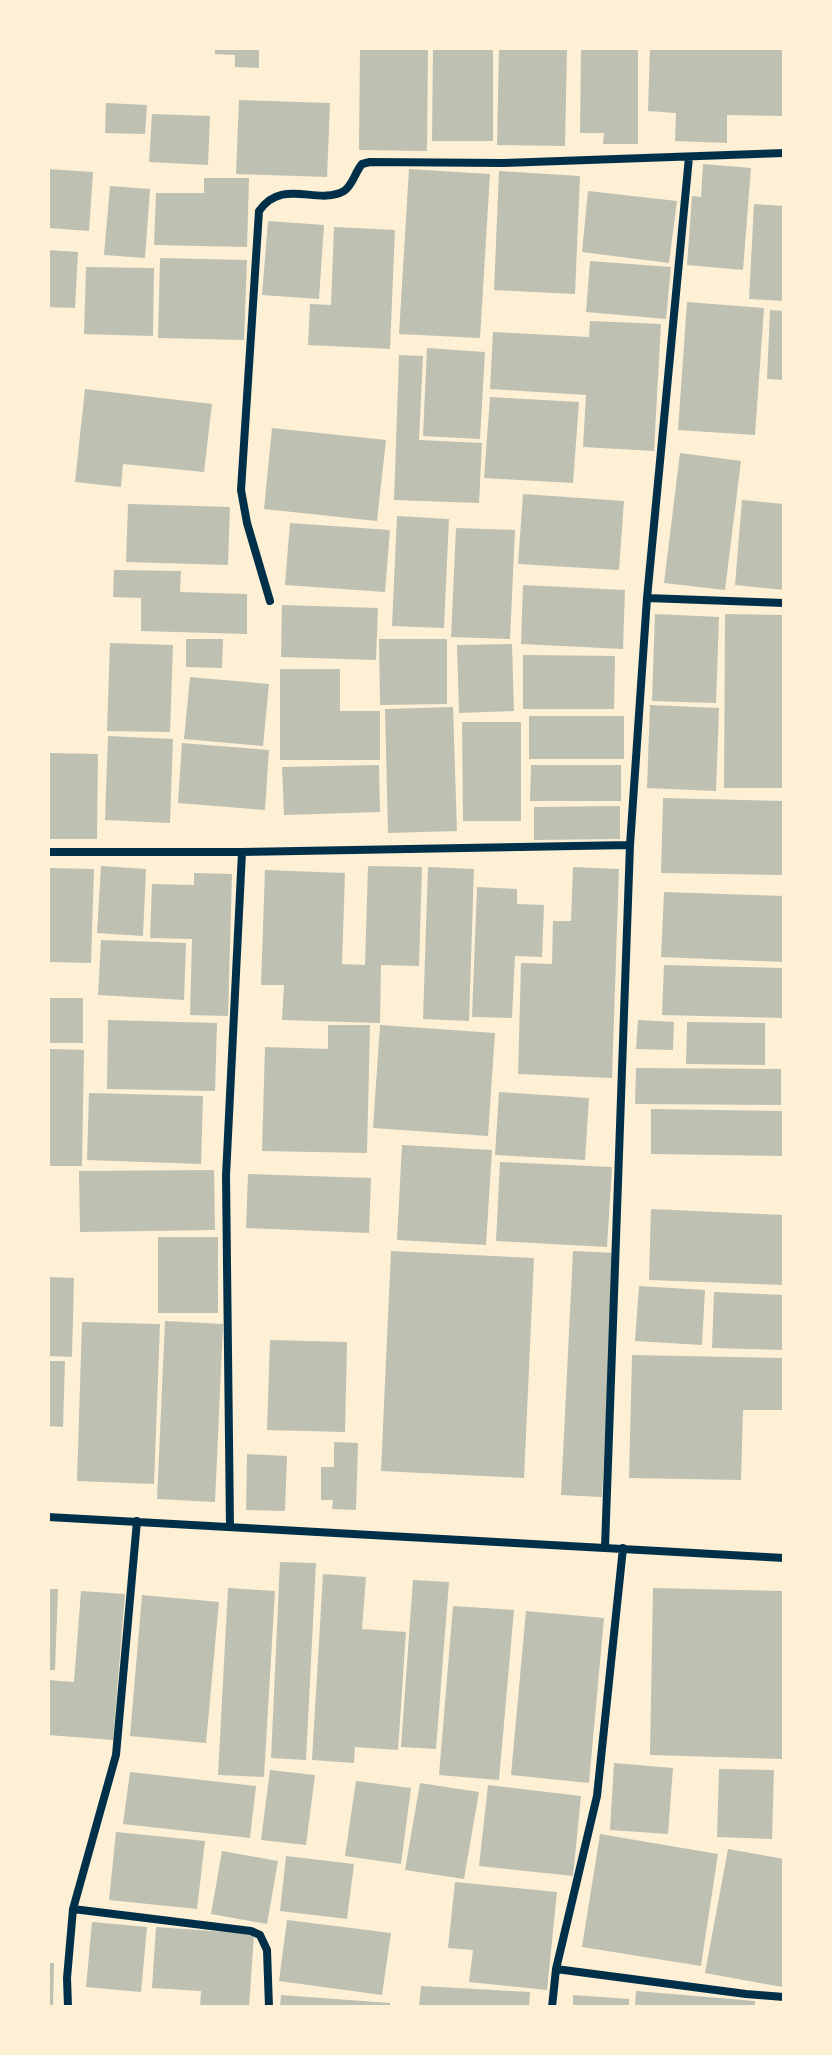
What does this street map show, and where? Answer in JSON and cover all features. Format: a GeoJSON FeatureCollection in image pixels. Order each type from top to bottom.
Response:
{"type":"FeatureCollection","features":[{"type":"Feature","properties":{"kind":"street"},"geometry":{"type":"LineString","coordinates":[[270,601],[247,523],[241,490],[259,211],[267,200],[278,195],[338,193],[349,187],[362,164],[370,162],[504,163],[784,153]]}},
{"type":"Feature","properties":{"kind":"street"},"geometry":{"type":"LineString","coordinates":[[605,1547],[630,845],[647,598],[689,157]]}},
{"type":"Feature","properties":{"kind":"street"},"geometry":{"type":"LineString","coordinates":[[647,598],[784,603]]}},
{"type":"Feature","properties":{"kind":"street"},"geometry":{"type":"LineString","coordinates":[[48,852],[630,845]]}},
{"type":"Feature","properties":{"kind":"street"},"geometry":{"type":"LineString","coordinates":[[230,1527],[226,1176],[242,852]]}},
{"type":"Feature","properties":{"kind":"street"},"geometry":{"type":"LineString","coordinates":[[48,1517],[784,1558]]}},
{"type":"Feature","properties":{"kind":"street"},"geometry":{"type":"LineString","coordinates":[[68,2007],[67,1978],[73,1909],[116,1755],[137,1521]]}},
{"type":"Feature","properties":{"kind":"street"},"geometry":{"type":"LineString","coordinates":[[552,2007],[556,1969],[597,1796],[623,1548]]}},
{"type":"Feature","properties":{"kind":"street"},"geometry":{"type":"LineString","coordinates":[[73,1909],[251,1931],[260,1935],[267,1950],[269,2007]]}},
{"type":"Feature","properties":{"kind":"street"},"geometry":{"type":"LineString","coordinates":[[556,1969],[784,1997]]}},
{"type":"Feature","properties":{"kind":"building"},"geometry":{"type":"Polygon","coordinates":[[[215,48],[259,48],[259,68],[235,67],[235,55],[215,54],[215,48]]]}},
{"type":"Feature","properties":{"kind":"building"},"geometry":{"type":"Polygon","coordinates":[[[360,48],[428,48],[427,151],[359,150],[360,48]]]}},
{"type":"Feature","properties":{"kind":"building"},"geometry":{"type":"Polygon","coordinates":[[[433,48],[493,48],[493,141],[432,141],[433,48]]]}},
{"type":"Feature","properties":{"kind":"building"},"geometry":{"type":"Polygon","coordinates":[[[499,48],[567,48],[565,146],[497,145],[499,48]]]}},
{"type":"Feature","properties":{"kind":"building"},"geometry":{"type":"Polygon","coordinates":[[[581,48],[638,48],[638,144],[603,144],[604,133],[580,133],[581,48]]]}},
{"type":"Feature","properties":{"kind":"building"},"geometry":{"type":"Polygon","coordinates":[[[650,48],[784,48],[784,116],[727,115],[727,143],[675,141],[676,113],[648,111],[650,48]]]}},
{"type":"Feature","properties":{"kind":"building"},"geometry":{"type":"Polygon","coordinates":[[[239,100],[330,103],[327,177],[236,174],[239,100]]]}},
{"type":"Feature","properties":{"kind":"building"},"geometry":{"type":"Polygon","coordinates":[[[106,103],[147,105],[145,134],[105,133],[106,103]]]}},
{"type":"Feature","properties":{"kind":"building"},"geometry":{"type":"Polygon","coordinates":[[[152,114],[210,116],[208,165],[149,162],[152,114]]]}},
{"type":"Feature","properties":{"kind":"building"},"geometry":{"type":"Polygon","coordinates":[[[703,164],[751,168],[743,270],[687,265],[692,196],[701,197],[703,164]]]}},
{"type":"Feature","properties":{"kind":"building"},"geometry":{"type":"Polygon","coordinates":[[[48,169],[93,172],[89,231],[48,228],[48,169]]]}},
{"type":"Feature","properties":{"kind":"building"},"geometry":{"type":"Polygon","coordinates":[[[409,169],[490,174],[480,338],[399,334],[409,169]]]}},
{"type":"Feature","properties":{"kind":"building"},"geometry":{"type":"Polygon","coordinates":[[[499,171],[580,176],[575,294],[494,290],[499,171]]]}},
{"type":"Feature","properties":{"kind":"building"},"geometry":{"type":"Polygon","coordinates":[[[204,178],[249,178],[247,247],[154,245],[156,193],[204,193],[204,178]]]}},
{"type":"Feature","properties":{"kind":"building"},"geometry":{"type":"Polygon","coordinates":[[[110,186],[150,189],[145,258],[104,255],[110,186]]]}},
{"type":"Feature","properties":{"kind":"building"},"geometry":{"type":"Polygon","coordinates":[[[588,191],[677,201],[669,263],[582,252],[588,191]]]}},
{"type":"Feature","properties":{"kind":"building"},"geometry":{"type":"Polygon","coordinates":[[[754,204],[784,206],[784,301],[749,299],[754,204]]]}},
{"type":"Feature","properties":{"kind":"building"},"geometry":{"type":"Polygon","coordinates":[[[268,221],[324,225],[319,299],[262,295],[268,221]]]}},
{"type":"Feature","properties":{"kind":"building"},"geometry":{"type":"Polygon","coordinates":[[[334,227],[395,230],[390,349],[308,345],[310,304],[331,305],[334,227]]]}},
{"type":"Feature","properties":{"kind":"building"},"geometry":{"type":"Polygon","coordinates":[[[48,250],[78,252],[75,308],[48,307],[48,250]]]}},
{"type":"Feature","properties":{"kind":"building"},"geometry":{"type":"Polygon","coordinates":[[[160,258],[247,260],[244,340],[158,338],[160,258]]]}},
{"type":"Feature","properties":{"kind":"building"},"geometry":{"type":"Polygon","coordinates":[[[590,261],[671,267],[666,319],[586,312],[590,261]]]}},
{"type":"Feature","properties":{"kind":"building"},"geometry":{"type":"Polygon","coordinates":[[[86,267],[154,268],[153,336],[84,334],[86,267]]]}},
{"type":"Feature","properties":{"kind":"building"},"geometry":{"type":"Polygon","coordinates":[[[687,302],[764,308],[755,435],[678,430],[687,302]]]}},
{"type":"Feature","properties":{"kind":"building"},"geometry":{"type":"Polygon","coordinates":[[[770,310],[784,311],[784,380],[767,379],[770,310]]]}},
{"type":"Feature","properties":{"kind":"building"},"geometry":{"type":"Polygon","coordinates":[[[590,321],[661,324],[654,451],[583,447],[586,395],[490,389],[493,332],[589,337],[590,321]]]}},
{"type":"Feature","properties":{"kind":"building"},"geometry":{"type":"Polygon","coordinates":[[[427,348],[485,352],[480,439],[423,436],[427,348]]]}},
{"type":"Feature","properties":{"kind":"building"},"geometry":{"type":"Polygon","coordinates":[[[399,355],[423,356],[419,440],[482,443],[479,503],[394,500],[399,355]]]}},
{"type":"Feature","properties":{"kind":"building"},"geometry":{"type":"Polygon","coordinates":[[[85,389],[212,404],[204,472],[123,464],[121,487],[75,482],[85,389]]]}},
{"type":"Feature","properties":{"kind":"building"},"geometry":{"type":"Polygon","coordinates":[[[490,397],[579,402],[573,483],[484,478],[490,397]]]}},
{"type":"Feature","properties":{"kind":"building"},"geometry":{"type":"Polygon","coordinates":[[[272,428],[386,440],[377,521],[264,509],[272,428]]]}},
{"type":"Feature","properties":{"kind":"building"},"geometry":{"type":"Polygon","coordinates":[[[680,453],[741,461],[725,590],[664,583],[680,453]]]}},
{"type":"Feature","properties":{"kind":"building"},"geometry":{"type":"Polygon","coordinates":[[[523,494],[624,501],[619,570],[518,564],[523,494]]]}},
{"type":"Feature","properties":{"kind":"building"},"geometry":{"type":"Polygon","coordinates":[[[742,500],[784,504],[784,590],[735,585],[742,500]]]}},
{"type":"Feature","properties":{"kind":"building"},"geometry":{"type":"Polygon","coordinates":[[[128,504],[230,507],[228,565],[126,562],[128,504]]]}},
{"type":"Feature","properties":{"kind":"building"},"geometry":{"type":"Polygon","coordinates":[[[397,516],[449,519],[444,628],[392,626],[397,516]]]}},
{"type":"Feature","properties":{"kind":"building"},"geometry":{"type":"Polygon","coordinates":[[[290,523],[390,530],[385,592],[285,585],[290,523]]]}},
{"type":"Feature","properties":{"kind":"building"},"geometry":{"type":"Polygon","coordinates":[[[456,528],[515,530],[510,639],[451,637],[456,528]]]}},
{"type":"Feature","properties":{"kind":"building"},"geometry":{"type":"Polygon","coordinates":[[[114,570],[181,571],[180,592],[247,594],[247,634],[141,631],[141,598],[113,597],[114,570]]]}},
{"type":"Feature","properties":{"kind":"building"},"geometry":{"type":"Polygon","coordinates":[[[523,585],[625,590],[623,649],[521,644],[523,585]]]}},
{"type":"Feature","properties":{"kind":"building"},"geometry":{"type":"Polygon","coordinates":[[[282,605],[378,608],[376,660],[281,657],[282,605]]]}},
{"type":"Feature","properties":{"kind":"building"},"geometry":{"type":"Polygon","coordinates":[[[655,614],[719,617],[716,703],[652,701],[655,614]]]}},
{"type":"Feature","properties":{"kind":"building"},"geometry":{"type":"Polygon","coordinates":[[[725,614],[784,615],[784,788],[724,788],[725,614]]]}},
{"type":"Feature","properties":{"kind":"building"},"geometry":{"type":"Polygon","coordinates":[[[186,639],[223,639],[222,668],[186,667],[186,639]]]}},
{"type":"Feature","properties":{"kind":"building"},"geometry":{"type":"Polygon","coordinates":[[[379,639],[447,639],[447,704],[380,705],[379,639]]]}},
{"type":"Feature","properties":{"kind":"building"},"geometry":{"type":"Polygon","coordinates":[[[110,643],[173,645],[170,732],[107,731],[110,643]]]}},
{"type":"Feature","properties":{"kind":"building"},"geometry":{"type":"Polygon","coordinates":[[[512,644],[514,711],[459,713],[457,645],[512,644]]]}},
{"type":"Feature","properties":{"kind":"building"},"geometry":{"type":"Polygon","coordinates":[[[523,655],[615,656],[614,709],[523,709],[523,655]]]}},
{"type":"Feature","properties":{"kind":"building"},"geometry":{"type":"Polygon","coordinates":[[[280,669],[340,669],[340,711],[380,711],[380,760],[280,760],[280,669]]]}},
{"type":"Feature","properties":{"kind":"building"},"geometry":{"type":"Polygon","coordinates":[[[190,677],[269,684],[263,746],[184,739],[190,677]]]}},
{"type":"Feature","properties":{"kind":"building"},"geometry":{"type":"Polygon","coordinates":[[[650,705],[719,708],[716,791],[647,788],[650,705]]]}},
{"type":"Feature","properties":{"kind":"building"},"geometry":{"type":"Polygon","coordinates":[[[453,707],[457,831],[388,833],[385,709],[453,707]]]}},
{"type":"Feature","properties":{"kind":"building"},"geometry":{"type":"Polygon","coordinates":[[[529,716],[624,716],[624,759],[529,759],[529,716]]]}},
{"type":"Feature","properties":{"kind":"building"},"geometry":{"type":"Polygon","coordinates":[[[462,722],[521,722],[521,821],[463,821],[462,722]]]}},
{"type":"Feature","properties":{"kind":"building"},"geometry":{"type":"Polygon","coordinates":[[[108,736],[173,739],[170,823],[105,820],[108,736]]]}},
{"type":"Feature","properties":{"kind":"building"},"geometry":{"type":"Polygon","coordinates":[[[182,743],[269,750],[265,810],[178,803],[182,743]]]}},
{"type":"Feature","properties":{"kind":"building"},"geometry":{"type":"Polygon","coordinates":[[[48,753],[98,754],[97,839],[48,839],[48,753]]]}},
{"type":"Feature","properties":{"kind":"building"},"geometry":{"type":"Polygon","coordinates":[[[379,765],[380,812],[284,815],[282,767],[379,765]]]}},
{"type":"Feature","properties":{"kind":"building"},"geometry":{"type":"Polygon","coordinates":[[[531,765],[621,765],[621,801],[530,801],[531,765]]]}},
{"type":"Feature","properties":{"kind":"building"},"geometry":{"type":"Polygon","coordinates":[[[663,798],[784,801],[784,875],[661,873],[663,798]]]}},
{"type":"Feature","properties":{"kind":"building"},"geometry":{"type":"Polygon","coordinates":[[[620,806],[620,839],[534,840],[534,807],[620,806]]]}},
{"type":"Feature","properties":{"kind":"building"},"geometry":{"type":"Polygon","coordinates":[[[101,866],[146,869],[143,936],[97,933],[101,866]]]}},
{"type":"Feature","properties":{"kind":"building"},"geometry":{"type":"Polygon","coordinates":[[[368,866],[422,867],[419,966],[381,965],[380,1023],[282,1020],[284,985],[261,985],[265,870],[345,873],[342,964],[365,965],[368,866]]]}},
{"type":"Feature","properties":{"kind":"building"},"geometry":{"type":"Polygon","coordinates":[[[428,867],[474,869],[469,1021],[423,1019],[428,867]]]}},
{"type":"Feature","properties":{"kind":"building"},"geometry":{"type":"Polygon","coordinates":[[[573,867],[619,869],[612,1078],[518,1074],[521,963],[552,964],[553,921],[571,921],[573,867]]]}},
{"type":"Feature","properties":{"kind":"building"},"geometry":{"type":"Polygon","coordinates":[[[48,868],[94,869],[91,963],[48,962],[48,868]]]}},
{"type":"Feature","properties":{"kind":"building"},"geometry":{"type":"Polygon","coordinates":[[[194,873],[232,874],[228,1016],[190,1015],[192,939],[150,938],[152,884],[194,885],[194,873]]]}},
{"type":"Feature","properties":{"kind":"building"},"geometry":{"type":"Polygon","coordinates":[[[477,887],[517,889],[517,904],[544,905],[542,957],[515,956],[512,1018],[472,1017],[477,887]]]}},
{"type":"Feature","properties":{"kind":"building"},"geometry":{"type":"Polygon","coordinates":[[[664,892],[784,896],[784,962],[661,957],[664,892]]]}},
{"type":"Feature","properties":{"kind":"building"},"geometry":{"type":"Polygon","coordinates":[[[101,940],[186,943],[184,1000],[98,995],[101,940]]]}},
{"type":"Feature","properties":{"kind":"building"},"geometry":{"type":"Polygon","coordinates":[[[664,965],[784,968],[784,1018],[662,1015],[664,965]]]}},
{"type":"Feature","properties":{"kind":"building"},"geometry":{"type":"Polygon","coordinates":[[[48,998],[83,998],[83,1043],[48,1043],[48,998]]]}},
{"type":"Feature","properties":{"kind":"building"},"geometry":{"type":"Polygon","coordinates":[[[108,1020],[217,1023],[215,1091],[107,1089],[108,1020]]]}},
{"type":"Feature","properties":{"kind":"building"},"geometry":{"type":"Polygon","coordinates":[[[638,1020],[674,1022],[673,1050],[636,1049],[638,1020]]]}},
{"type":"Feature","properties":{"kind":"building"},"geometry":{"type":"Polygon","coordinates":[[[687,1022],[765,1023],[765,1065],[686,1064],[687,1022]]]}},
{"type":"Feature","properties":{"kind":"building"},"geometry":{"type":"Polygon","coordinates":[[[328,1025],[370,1025],[367,1153],[262,1151],[265,1047],[328,1049],[328,1025]]]}},
{"type":"Feature","properties":{"kind":"building"},"geometry":{"type":"Polygon","coordinates":[[[380,1025],[495,1033],[488,1136],[373,1128],[380,1025]]]}},
{"type":"Feature","properties":{"kind":"building"},"geometry":{"type":"Polygon","coordinates":[[[48,1049],[84,1050],[82,1166],[48,1166],[48,1049]]]}},
{"type":"Feature","properties":{"kind":"building"},"geometry":{"type":"Polygon","coordinates":[[[636,1068],[781,1069],[781,1105],[635,1104],[636,1068]]]}},
{"type":"Feature","properties":{"kind":"building"},"geometry":{"type":"Polygon","coordinates":[[[499,1092],[589,1098],[585,1160],[495,1155],[499,1092]]]}},
{"type":"Feature","properties":{"kind":"building"},"geometry":{"type":"Polygon","coordinates":[[[89,1093],[203,1096],[201,1164],[87,1160],[89,1093]]]}},
{"type":"Feature","properties":{"kind":"building"},"geometry":{"type":"Polygon","coordinates":[[[651,1109],[784,1111],[784,1156],[651,1154],[651,1109]]]}},
{"type":"Feature","properties":{"kind":"building"},"geometry":{"type":"Polygon","coordinates":[[[402,1145],[492,1150],[486,1245],[397,1240],[402,1145]]]}},
{"type":"Feature","properties":{"kind":"building"},"geometry":{"type":"Polygon","coordinates":[[[500,1162],[612,1167],[607,1247],[496,1241],[500,1162]]]}},
{"type":"Feature","properties":{"kind":"building"},"geometry":{"type":"Polygon","coordinates":[[[214,1170],[215,1230],[80,1232],[79,1171],[214,1170]]]}},
{"type":"Feature","properties":{"kind":"building"},"geometry":{"type":"Polygon","coordinates":[[[248,1174],[371,1178],[369,1233],[246,1228],[248,1174]]]}},
{"type":"Feature","properties":{"kind":"building"},"geometry":{"type":"Polygon","coordinates":[[[651,1209],[784,1215],[784,1285],[649,1280],[651,1209]]]}},
{"type":"Feature","properties":{"kind":"building"},"geometry":{"type":"Polygon","coordinates":[[[158,1237],[218,1237],[218,1313],[158,1313],[158,1237]]]}},
{"type":"Feature","properties":{"kind":"building"},"geometry":{"type":"Polygon","coordinates":[[[391,1251],[534,1258],[524,1478],[381,1471],[391,1251]]]}},
{"type":"Feature","properties":{"kind":"building"},"geometry":{"type":"Polygon","coordinates":[[[573,1251],[614,1253],[602,1497],[561,1495],[573,1251]]]}},
{"type":"Feature","properties":{"kind":"building"},"geometry":{"type":"Polygon","coordinates":[[[48,1277],[74,1278],[72,1357],[48,1356],[48,1277]]]}},
{"type":"Feature","properties":{"kind":"building"},"geometry":{"type":"Polygon","coordinates":[[[639,1286],[705,1290],[702,1345],[635,1341],[639,1286]]]}},
{"type":"Feature","properties":{"kind":"building"},"geometry":{"type":"Polygon","coordinates":[[[714,1292],[784,1295],[784,1350],[712,1348],[714,1292]]]}},
{"type":"Feature","properties":{"kind":"building"},"geometry":{"type":"Polygon","coordinates":[[[165,1321],[223,1324],[215,1502],[157,1499],[165,1321]]]}},
{"type":"Feature","properties":{"kind":"building"},"geometry":{"type":"Polygon","coordinates":[[[82,1322],[160,1324],[154,1484],[77,1481],[82,1322]]]}},
{"type":"Feature","properties":{"kind":"building"},"geometry":{"type":"Polygon","coordinates":[[[270,1340],[347,1342],[345,1432],[267,1430],[270,1340]]]}},
{"type":"Feature","properties":{"kind":"building"},"geometry":{"type":"Polygon","coordinates":[[[632,1355],[784,1358],[784,1410],[743,1410],[741,1480],[629,1478],[632,1355]]]}},
{"type":"Feature","properties":{"kind":"building"},"geometry":{"type":"Polygon","coordinates":[[[48,1361],[65,1361],[63,1427],[48,1426],[48,1361]]]}},
{"type":"Feature","properties":{"kind":"building"},"geometry":{"type":"Polygon","coordinates":[[[334,1442],[358,1443],[356,1510],[332,1509],[333,1500],[321,1500],[321,1467],[334,1467],[334,1442]]]}},
{"type":"Feature","properties":{"kind":"building"},"geometry":{"type":"Polygon","coordinates":[[[247,1454],[287,1456],[285,1511],[246,1510],[247,1454]]]}},
{"type":"Feature","properties":{"kind":"building"},"geometry":{"type":"Polygon","coordinates":[[[280,1562],[316,1563],[306,1760],[271,1758],[280,1562]]]}},
{"type":"Feature","properties":{"kind":"building"},"geometry":{"type":"Polygon","coordinates":[[[323,1574],[366,1577],[362,1629],[406,1632],[398,1750],[355,1747],[354,1763],[312,1760],[323,1574]]]}},
{"type":"Feature","properties":{"kind":"building"},"geometry":{"type":"Polygon","coordinates":[[[413,1580],[449,1582],[436,1749],[401,1747],[413,1580]]]}},
{"type":"Feature","properties":{"kind":"building"},"geometry":{"type":"Polygon","coordinates":[[[228,1588],[275,1591],[264,1777],[218,1775],[228,1588]]]}},
{"type":"Feature","properties":{"kind":"building"},"geometry":{"type":"Polygon","coordinates":[[[653,1588],[784,1591],[784,1759],[650,1755],[653,1588]]]}},
{"type":"Feature","properties":{"kind":"building"},"geometry":{"type":"Polygon","coordinates":[[[48,1589],[58,1589],[55,1670],[48,1670],[48,1589]]]}},
{"type":"Feature","properties":{"kind":"building"},"geometry":{"type":"Polygon","coordinates":[[[81,1591],[125,1594],[113,1740],[48,1735],[48,1680],[74,1682],[81,1591]]]}},
{"type":"Feature","properties":{"kind":"building"},"geometry":{"type":"Polygon","coordinates":[[[142,1595],[219,1602],[206,1743],[130,1736],[142,1595]]]}},
{"type":"Feature","properties":{"kind":"building"},"geometry":{"type":"Polygon","coordinates":[[[453,1606],[514,1610],[499,1780],[439,1775],[453,1606]]]}},
{"type":"Feature","properties":{"kind":"building"},"geometry":{"type":"Polygon","coordinates":[[[526,1611],[604,1618],[589,1783],[511,1775],[526,1611]]]}},
{"type":"Feature","properties":{"kind":"building"},"geometry":{"type":"Polygon","coordinates":[[[614,1763],[673,1768],[668,1834],[610,1830],[614,1763]]]}},
{"type":"Feature","properties":{"kind":"building"},"geometry":{"type":"Polygon","coordinates":[[[719,1769],[774,1770],[772,1839],[717,1837],[719,1769]]]}},
{"type":"Feature","properties":{"kind":"building"},"geometry":{"type":"Polygon","coordinates":[[[270,1770],[315,1775],[306,1845],[261,1840],[270,1770]]]}},
{"type":"Feature","properties":{"kind":"building"},"geometry":{"type":"Polygon","coordinates":[[[130,1772],[256,1786],[250,1838],[123,1824],[130,1772]]]}},
{"type":"Feature","properties":{"kind":"building"},"geometry":{"type":"Polygon","coordinates":[[[356,1781],[411,1788],[401,1864],[345,1856],[356,1781]]]}},
{"type":"Feature","properties":{"kind":"building"},"geometry":{"type":"Polygon","coordinates":[[[420,1783],[479,1792],[464,1879],[405,1870],[420,1783]]]}},
{"type":"Feature","properties":{"kind":"building"},"geometry":{"type":"Polygon","coordinates":[[[488,1785],[581,1796],[573,1876],[479,1866],[488,1785]]]}},
{"type":"Feature","properties":{"kind":"building"},"geometry":{"type":"Polygon","coordinates":[[[116,1832],[205,1841],[197,1909],[109,1900],[116,1832]]]}},
{"type":"Feature","properties":{"kind":"building"},"geometry":{"type":"Polygon","coordinates":[[[600,1834],[718,1854],[701,1966],[582,1947],[600,1834]]]}},
{"type":"Feature","properties":{"kind":"building"},"geometry":{"type":"Polygon","coordinates":[[[728,1849],[784,1859],[782,1987],[705,1973],[728,1849]]]}},
{"type":"Feature","properties":{"kind":"building"},"geometry":{"type":"Polygon","coordinates":[[[222,1851],[278,1861],[267,1924],[211,1914],[222,1851]]]}},
{"type":"Feature","properties":{"kind":"building"},"geometry":{"type":"Polygon","coordinates":[[[286,1856],[354,1864],[347,1919],[280,1911],[286,1856]]]}},
{"type":"Feature","properties":{"kind":"building"},"geometry":{"type":"Polygon","coordinates":[[[455,1882],[557,1892],[547,1990],[469,1982],[473,1950],[448,1948],[455,1882]]]}},
{"type":"Feature","properties":{"kind":"building"},"geometry":{"type":"Polygon","coordinates":[[[287,1920],[391,1933],[382,1995],[279,1981],[287,1920]]]}},
{"type":"Feature","properties":{"kind":"building"},"geometry":{"type":"Polygon","coordinates":[[[92,1922],[147,1927],[141,1992],[86,1987],[92,1922]]]}},
{"type":"Feature","properties":{"kind":"building"},"geometry":{"type":"Polygon","coordinates":[[[156,1927],[254,1934],[249,2007],[200,2007],[201,1991],[152,1988],[156,1927]]]}},
{"type":"Feature","properties":{"kind":"building"},"geometry":{"type":"Polygon","coordinates":[[[48,1963],[54,1963],[53,2007],[48,2007],[48,1963]]]}},
{"type":"Feature","properties":{"kind":"building"},"geometry":{"type":"Polygon","coordinates":[[[421,1986],[530,1992],[529,2007],[419,2007],[421,1986]]]}},
{"type":"Feature","properties":{"kind":"building"},"geometry":{"type":"Polygon","coordinates":[[[636,1991],[755,2001],[755,2007],[635,2007],[636,1991]]]}},
{"type":"Feature","properties":{"kind":"building"},"geometry":{"type":"Polygon","coordinates":[[[281,1995],[390,2003],[390,2007],[280,2007],[281,1995]]]}},
{"type":"Feature","properties":{"kind":"building"},"geometry":{"type":"Polygon","coordinates":[[[573,1995],[629,1999],[629,2007],[573,2007],[573,1995]]]}}]}
